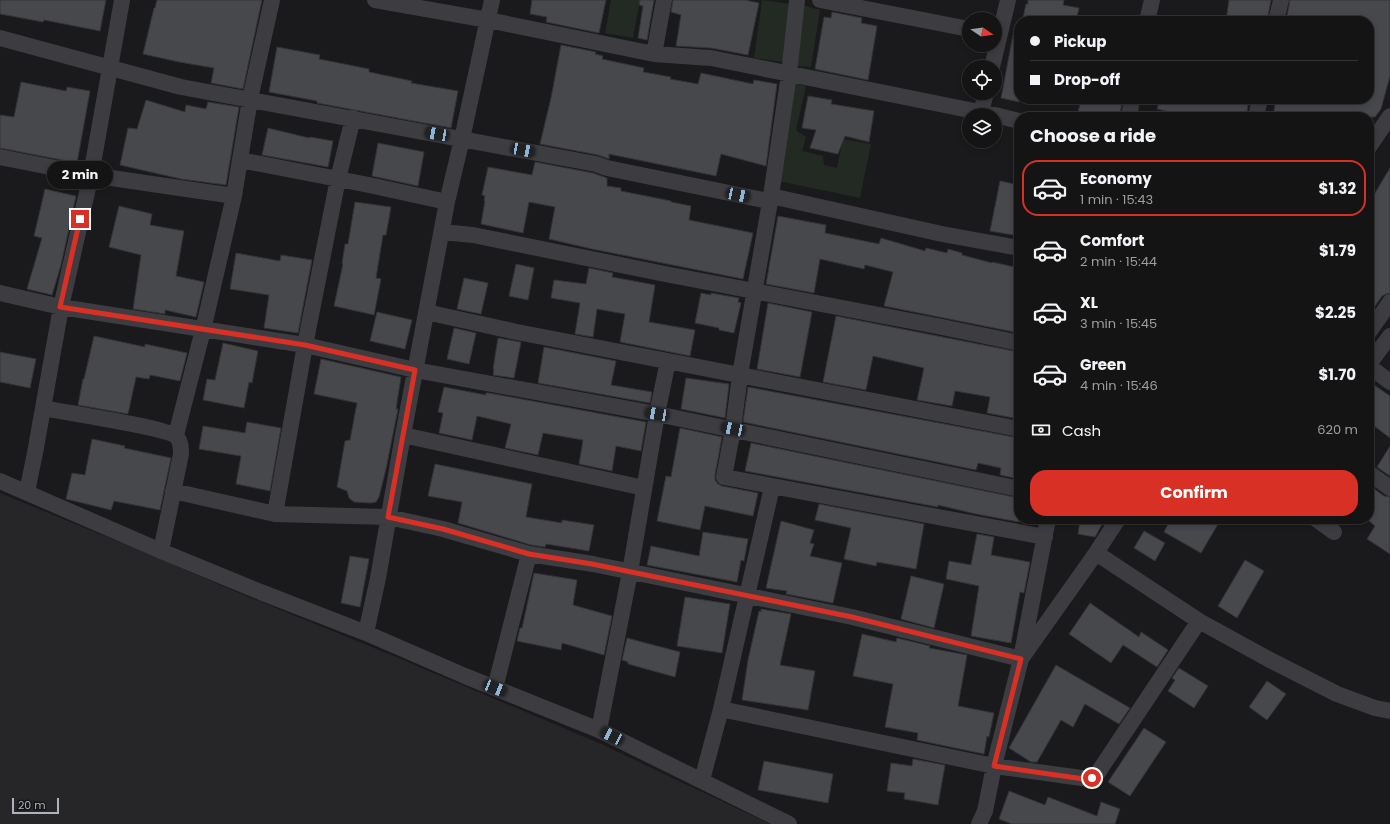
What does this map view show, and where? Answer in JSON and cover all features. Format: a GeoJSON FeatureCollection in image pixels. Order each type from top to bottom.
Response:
{"type":"FeatureCollection","features":[{"type":"Feature","properties":{"kind":"street"},"geometry":{"type":"LineString","coordinates":[[27,492],[60,307],[91,175],[122,0]]}},
{"type":"Feature","properties":{"kind":"street"},"geometry":{"type":"LineString","coordinates":[[176,436],[203,330],[234,196],[250,100],[272,0]]}},
{"type":"Feature","properties":{"kind":"street"},"geometry":{"type":"LineString","coordinates":[[375,0],[488,20],[654,54],[711,58],[962,108]]}},
{"type":"Feature","properties":{"kind":"street"},"geometry":{"type":"LineString","coordinates":[[366,633],[447,202],[492,0]]}},
{"type":"Feature","properties":{"kind":"street"},"geometry":{"type":"LineString","coordinates":[[654,54],[664,0]]}},
{"type":"Feature","properties":{"kind":"street"},"geometry":{"type":"LineString","coordinates":[[797,0],[789,74],[771,196],[724,477],[1045,537]]}},
{"type":"Feature","properties":{"kind":"street"},"geometry":{"type":"LineString","coordinates":[[820,0],[962,28]]}},
{"type":"Feature","properties":{"kind":"street"},"geometry":{"type":"LineString","coordinates":[[1002,21],[1008,0]]}},
{"type":"Feature","properties":{"kind":"street"},"geometry":{"type":"LineString","coordinates":[[1148,16],[1152,0]]}},
{"type":"Feature","properties":{"kind":"street"},"geometry":{"type":"LineString","coordinates":[[1277,16],[1281,0]]}},
{"type":"Feature","properties":{"kind":"street"},"geometry":{"type":"LineString","coordinates":[[0,38],[181,87],[596,164],[607,168],[768,201],[771,196]]}},
{"type":"Feature","properties":{"kind":"street"},"geometry":{"type":"LineString","coordinates":[[1374,140],[1390,116]]}},
{"type":"Feature","properties":{"kind":"street"},"geometry":{"type":"LineString","coordinates":[[1002,117],[1014,120]]}},
{"type":"Feature","properties":{"kind":"street"},"geometry":{"type":"LineString","coordinates":[[275,514],[305,345],[338,179],[353,118]]}},
{"type":"Feature","properties":{"kind":"street"},"geometry":{"type":"LineString","coordinates":[[0,157],[91,175],[234,196]]}},
{"type":"Feature","properties":{"kind":"street"},"geometry":{"type":"LineString","coordinates":[[240,160],[447,202]]}},
{"type":"Feature","properties":{"kind":"street"},"geometry":{"type":"LineString","coordinates":[[771,196],[942,234],[1014,247]]}},
{"type":"Feature","properties":{"kind":"street"},"geometry":{"type":"LineString","coordinates":[[442,232],[473,235],[755,292],[1014,342]]}},
{"type":"Feature","properties":{"kind":"street"},"geometry":{"type":"LineString","coordinates":[[0,293],[60,307],[305,345],[415,370],[657,414],[1014,488]]}},
{"type":"Feature","properties":{"kind":"street"},"geometry":{"type":"LineString","coordinates":[[1374,325],[1390,302]]}},
{"type":"Feature","properties":{"kind":"street"},"geometry":{"type":"LineString","coordinates":[[426,312],[517,332],[1014,428]]}},
{"type":"Feature","properties":{"kind":"street"},"geometry":{"type":"LineString","coordinates":[[1374,358],[1390,336]]}},
{"type":"Feature","properties":{"kind":"street"},"geometry":{"type":"LineString","coordinates":[[599,730],[630,572],[657,414],[668,361]]}},
{"type":"Feature","properties":{"kind":"street"},"geometry":{"type":"LineString","coordinates":[[1374,369],[1390,382]]}},
{"type":"Feature","properties":{"kind":"street"},"geometry":{"type":"LineString","coordinates":[[43,408],[165,431],[176,436],[181,445],[181,454],[161,551]]}},
{"type":"Feature","properties":{"kind":"street"},"geometry":{"type":"LineString","coordinates":[[403,435],[644,488]]}},
{"type":"Feature","properties":{"kind":"street"},"geometry":{"type":"LineString","coordinates":[[1374,477],[1390,488]]}},
{"type":"Feature","properties":{"kind":"street"},"geometry":{"type":"LineString","coordinates":[[0,482],[27,492],[161,551],[366,633],[599,730],[789,824]]}},
{"type":"Feature","properties":{"kind":"street"},"geometry":{"type":"LineString","coordinates":[[702,780],[772,487]]}},
{"type":"Feature","properties":{"kind":"street"},"geometry":{"type":"LineString","coordinates":[[173,491],[275,514],[388,517],[443,529],[529,554],[592,564],[747,595],[859,619],[1021,659]]}},
{"type":"Feature","properties":{"kind":"street"},"geometry":{"type":"LineString","coordinates":[[979,824],[985,811],[994,766],[1021,659],[1047,524]]}},
{"type":"Feature","properties":{"kind":"street"},"geometry":{"type":"LineString","coordinates":[[1021,659],[1115,524]]}},
{"type":"Feature","properties":{"kind":"street"},"geometry":{"type":"LineString","coordinates":[[1323,524],[1334,532]]}},
{"type":"Feature","properties":{"kind":"street"},"geometry":{"type":"LineString","coordinates":[[1096,553],[1199,621],[1270,660],[1337,694],[1375,708],[1390,711]]}},
{"type":"Feature","properties":{"kind":"street"},"geometry":{"type":"LineString","coordinates":[[495,688],[529,554]]}},
{"type":"Feature","properties":{"kind":"street"},"geometry":{"type":"LineString","coordinates":[[720,709],[994,766],[1089,779],[1095,777],[1199,621]]}},
{"type":"Feature","properties":{"kind":"shaded area"},"geometry":{"type":"Polygon","coordinates":[[[611,0],[640,0],[633,38],[605,33],[611,0]]]}},
{"type":"Feature","properties":{"kind":"shaded area"},"geometry":{"type":"Polygon","coordinates":[[[762,0],[791,4],[783,62],[754,58],[762,0]]]}},
{"type":"Feature","properties":{"kind":"shaded area"},"geometry":{"type":"Polygon","coordinates":[[[802,5],[820,10],[811,67],[796,66],[802,5]]]}},
{"type":"Feature","properties":{"kind":"shaded area"},"geometry":{"type":"Polygon","coordinates":[[[794,83],[806,86],[796,130],[806,137],[802,151],[823,156],[824,165],[837,168],[843,139],[871,144],[860,198],[774,180],[794,83]]]}},
{"type":"Feature","properties":{"kind":"shaded area"},"geometry":{"type":"Polygon","coordinates":[[[0,493],[396,657],[601,744],[770,824],[0,824],[0,493]]]}},
{"type":"Feature","properties":{"kind":"building"},"geometry":{"type":"Polygon","coordinates":[[[0,0],[106,0],[100,31],[44,20],[43,22],[0,14],[0,0]]]}},
{"type":"Feature","properties":{"kind":"building"},"geometry":{"type":"Polygon","coordinates":[[[157,0],[262,0],[243,89],[211,83],[214,68],[143,54],[157,0]]]}},
{"type":"Feature","properties":{"kind":"building"},"geometry":{"type":"Polygon","coordinates":[[[532,0],[606,0],[599,33],[546,22],[547,17],[530,14],[532,0]]]}},
{"type":"Feature","properties":{"kind":"building"},"geometry":{"type":"Polygon","coordinates":[[[640,0],[654,0],[647,40],[638,38],[643,6],[639,5],[640,0]]]}},
{"type":"Feature","properties":{"kind":"building"},"geometry":{"type":"Polygon","coordinates":[[[673,0],[745,0],[759,3],[748,55],[711,48],[676,46],[681,15],[671,12],[673,0]]]}},
{"type":"Feature","properties":{"kind":"building"},"geometry":{"type":"Polygon","coordinates":[[[1028,0],[1064,0],[1063,5],[1079,8],[1077,16],[1023,16],[1026,4],[1028,4],[1028,0]]]}},
{"type":"Feature","properties":{"kind":"building"},"geometry":{"type":"Polygon","coordinates":[[[1229,0],[1271,0],[1268,16],[1227,16],[1229,0]]]}},
{"type":"Feature","properties":{"kind":"building"},"geometry":{"type":"Polygon","coordinates":[[[1290,0],[1390,0],[1390,76],[1381,109],[1375,117],[1374,112],[1274,112],[1275,104],[1374,104],[1374,16],[1287,16],[1290,0]]]}},
{"type":"Feature","properties":{"kind":"building"},"geometry":{"type":"Polygon","coordinates":[[[832,12],[862,18],[861,23],[877,26],[868,80],[815,69],[824,17],[831,18],[832,12]]]}},
{"type":"Feature","properties":{"kind":"building"},"geometry":{"type":"Polygon","coordinates":[[[1013,35],[1014,35],[1014,101],[1002,98],[1013,35]]]}},
{"type":"Feature","properties":{"kind":"building"},"geometry":{"type":"Polygon","coordinates":[[[561,45],[596,52],[595,54],[603,56],[602,59],[644,68],[643,72],[671,77],[670,79],[698,84],[701,73],[753,84],[754,80],[777,84],[766,166],[721,154],[716,176],[609,154],[609,159],[598,155],[540,144],[551,98],[561,45]]]}},
{"type":"Feature","properties":{"kind":"building"},"geometry":{"type":"Polygon","coordinates":[[[277,47],[320,55],[319,59],[369,69],[369,72],[412,81],[411,83],[458,91],[451,128],[317,103],[317,101],[269,92],[277,47]]]}},
{"type":"Feature","properties":{"kind":"building"},"geometry":{"type":"Polygon","coordinates":[[[21,82],[66,91],[67,87],[90,91],[77,163],[0,148],[0,115],[14,117],[21,82]]]}},
{"type":"Feature","properties":{"kind":"building"},"geometry":{"type":"Polygon","coordinates":[[[808,96],[832,100],[831,104],[874,111],[869,142],[845,136],[838,154],[810,148],[816,130],[802,128],[808,96]]]}},
{"type":"Feature","properties":{"kind":"building"},"geometry":{"type":"Polygon","coordinates":[[[146,100],[185,112],[186,105],[206,109],[208,102],[239,107],[226,185],[181,179],[120,165],[128,128],[137,129],[146,100]]]}},
{"type":"Feature","properties":{"kind":"building"},"geometry":{"type":"Polygon","coordinates":[[[1080,104],[1121,104],[1121,112],[1078,112],[1080,104]]]}},
{"type":"Feature","properties":{"kind":"building"},"geometry":{"type":"Polygon","coordinates":[[[1158,104],[1248,104],[1247,112],[1170,112],[1157,109],[1158,104]]]}},
{"type":"Feature","properties":{"kind":"building"},"geometry":{"type":"Polygon","coordinates":[[[268,128],[309,138],[333,141],[328,167],[262,155],[268,128]]]}},
{"type":"Feature","properties":{"kind":"building"},"geometry":{"type":"Polygon","coordinates":[[[378,143],[424,152],[418,186],[372,176],[378,143]]]}},
{"type":"Feature","properties":{"kind":"building"},"geometry":{"type":"Polygon","coordinates":[[[535,162],[593,173],[607,178],[607,186],[621,188],[621,191],[691,206],[689,220],[753,233],[743,279],[549,239],[555,207],[529,202],[523,233],[481,224],[485,201],[485,196],[482,195],[488,167],[532,175],[535,162]]]}},
{"type":"Feature","properties":{"kind":"building"},"geometry":{"type":"Polygon","coordinates":[[[1390,168],[1390,293],[1382,296],[1374,308],[1374,195],[1390,168]]]}},
{"type":"Feature","properties":{"kind":"building"},"geometry":{"type":"Polygon","coordinates":[[[1000,181],[1014,184],[1014,235],[990,231],[1000,181]]]}},
{"type":"Feature","properties":{"kind":"building"},"geometry":{"type":"Polygon","coordinates":[[[45,189],[76,196],[61,265],[52,295],[27,289],[42,238],[34,236],[45,189]]]}},
{"type":"Feature","properties":{"kind":"building"},"geometry":{"type":"Polygon","coordinates":[[[355,202],[391,207],[386,235],[383,235],[376,278],[381,279],[374,315],[334,306],[343,264],[345,244],[348,244],[355,202]]]}},
{"type":"Feature","properties":{"kind":"building"},"geometry":{"type":"Polygon","coordinates":[[[119,206],[152,214],[150,225],[184,231],[176,276],[204,282],[196,317],[165,310],[165,314],[133,309],[141,255],[109,247],[119,206]]]}},
{"type":"Feature","properties":{"kind":"building"},"geometry":{"type":"Polygon","coordinates":[[[778,216],[826,225],[825,233],[879,244],[881,238],[925,251],[926,248],[947,253],[948,249],[962,253],[962,255],[1014,267],[1014,332],[884,306],[893,272],[865,265],[864,269],[820,259],[814,293],[766,284],[778,216]]]}},
{"type":"Feature","properties":{"kind":"building"},"geometry":{"type":"Polygon","coordinates":[[[236,253],[280,261],[281,255],[312,260],[298,333],[264,328],[269,295],[230,289],[236,253]]]}},
{"type":"Feature","properties":{"kind":"building"},"geometry":{"type":"Polygon","coordinates":[[[516,264],[534,268],[528,300],[509,296],[516,264]]]}},
{"type":"Feature","properties":{"kind":"building"},"geometry":{"type":"Polygon","coordinates":[[[589,268],[613,273],[612,277],[655,285],[649,322],[695,330],[690,356],[620,342],[625,314],[597,309],[593,337],[575,334],[580,303],[551,298],[554,280],[586,284],[589,268]]]}},
{"type":"Feature","properties":{"kind":"building"},"geometry":{"type":"Polygon","coordinates":[[[464,278],[488,283],[481,314],[457,309],[464,278]]]}},
{"type":"Feature","properties":{"kind":"building"},"geometry":{"type":"Polygon","coordinates":[[[701,293],[711,295],[711,293],[739,298],[738,302],[741,303],[734,333],[695,323],[701,293]]]}},
{"type":"Feature","properties":{"kind":"building"},"geometry":{"type":"Polygon","coordinates":[[[768,303],[812,312],[800,377],[757,369],[768,303]]]}},
{"type":"Feature","properties":{"kind":"building"},"geometry":{"type":"Polygon","coordinates":[[[377,312],[412,320],[405,349],[370,341],[377,312]]]}},
{"type":"Feature","properties":{"kind":"building"},"geometry":{"type":"Polygon","coordinates":[[[836,316],[1014,351],[1014,418],[987,413],[990,397],[955,391],[952,406],[917,400],[924,368],[873,356],[866,390],[823,382],[836,316]]]}},
{"type":"Feature","properties":{"kind":"building"},"geometry":{"type":"Polygon","coordinates":[[[454,328],[476,333],[469,364],[447,359],[454,328]]]}},
{"type":"Feature","properties":{"kind":"building"},"geometry":{"type":"Polygon","coordinates":[[[94,336],[145,347],[145,344],[187,353],[180,381],[150,375],[149,379],[136,377],[128,414],[78,405],[94,336]]]}},
{"type":"Feature","properties":{"kind":"building"},"geometry":{"type":"Polygon","coordinates":[[[498,338],[521,342],[514,378],[493,375],[498,338]]]}},
{"type":"Feature","properties":{"kind":"building"},"geometry":{"type":"Polygon","coordinates":[[[223,343],[258,351],[252,383],[249,382],[244,408],[203,400],[207,379],[215,380],[223,343]]]}},
{"type":"Feature","properties":{"kind":"building"},"geometry":{"type":"Polygon","coordinates":[[[544,347],[616,361],[611,385],[652,392],[650,403],[538,383],[544,347]]]}},
{"type":"Feature","properties":{"kind":"building"},"geometry":{"type":"Polygon","coordinates":[[[0,352],[36,359],[30,388],[0,382],[0,352]]]}},
{"type":"Feature","properties":{"kind":"building"},"geometry":{"type":"Polygon","coordinates":[[[321,359],[401,377],[396,409],[398,409],[386,469],[379,497],[376,502],[354,502],[349,498],[347,491],[337,487],[345,441],[350,440],[357,403],[314,394],[321,359]]]}},
{"type":"Feature","properties":{"kind":"building"},"geometry":{"type":"Polygon","coordinates":[[[686,378],[729,384],[725,418],[681,409],[686,378]]]}},
{"type":"Feature","properties":{"kind":"building"},"geometry":{"type":"Polygon","coordinates":[[[1374,385],[1390,396],[1390,438],[1374,426],[1374,385]]]}},
{"type":"Feature","properties":{"kind":"building"},"geometry":{"type":"Polygon","coordinates":[[[444,387],[486,395],[486,393],[489,393],[646,422],[641,451],[616,446],[612,471],[579,464],[583,440],[543,433],[538,455],[505,448],[511,424],[477,416],[472,440],[439,433],[443,413],[438,412],[444,387]]]}},
{"type":"Feature","properties":{"kind":"building"},"geometry":{"type":"Polygon","coordinates":[[[748,387],[1014,437],[1014,478],[1000,475],[1001,468],[978,463],[976,470],[743,422],[748,387]]]}},
{"type":"Feature","properties":{"kind":"building"},"geometry":{"type":"Polygon","coordinates":[[[247,422],[281,428],[270,491],[236,484],[241,456],[199,449],[203,426],[245,433],[247,422]]]}},
{"type":"Feature","properties":{"kind":"building"},"geometry":{"type":"Polygon","coordinates":[[[680,428],[722,437],[715,480],[722,486],[758,493],[753,516],[705,506],[700,530],[657,521],[666,476],[671,477],[680,428]]]}},
{"type":"Feature","properties":{"kind":"building"},"geometry":{"type":"Polygon","coordinates":[[[92,439],[125,446],[124,448],[171,458],[160,510],[114,501],[111,510],[66,499],[72,473],[85,475],[92,439]]]}},
{"type":"Feature","properties":{"kind":"building"},"geometry":{"type":"Polygon","coordinates":[[[751,443],[1014,497],[1014,521],[938,505],[938,507],[745,471],[751,443]]]}},
{"type":"Feature","properties":{"kind":"building"},"geometry":{"type":"Polygon","coordinates":[[[1390,446],[1390,476],[1377,467],[1390,446]]]}},
{"type":"Feature","properties":{"kind":"building"},"geometry":{"type":"Polygon","coordinates":[[[435,464],[532,484],[526,517],[562,523],[562,520],[594,525],[589,551],[546,544],[545,547],[531,545],[458,523],[462,502],[428,496],[435,464]]]}},
{"type":"Feature","properties":{"kind":"building"},"geometry":{"type":"Polygon","coordinates":[[[1374,489],[1384,496],[1390,497],[1390,554],[1367,539],[1375,526],[1373,524],[1374,524],[1374,489]]]}},
{"type":"Feature","properties":{"kind":"building"},"geometry":{"type":"Polygon","coordinates":[[[819,504],[924,524],[916,569],[877,562],[876,566],[844,559],[851,528],[815,520],[819,504]]]}},
{"type":"Feature","properties":{"kind":"building"},"geometry":{"type":"Polygon","coordinates":[[[781,521],[814,530],[810,543],[814,544],[810,556],[842,563],[833,603],[786,594],[787,591],[766,588],[781,521]]]}},
{"type":"Feature","properties":{"kind":"building"},"geometry":{"type":"Polygon","coordinates":[[[1079,524],[1102,524],[1095,537],[1078,534],[1079,524]]]}},
{"type":"Feature","properties":{"kind":"building"},"geometry":{"type":"Polygon","coordinates":[[[1168,524],[1218,524],[1201,553],[1164,532],[1168,524]]]}},
{"type":"Feature","properties":{"kind":"building"},"geometry":{"type":"Polygon","coordinates":[[[1144,531],[1165,543],[1155,561],[1134,548],[1144,531]]]}},
{"type":"Feature","properties":{"kind":"building"},"geometry":{"type":"Polygon","coordinates":[[[703,532],[748,539],[744,561],[741,560],[737,582],[647,565],[651,546],[699,556],[703,532]]]}},
{"type":"Feature","properties":{"kind":"building"},"geometry":{"type":"Polygon","coordinates":[[[977,534],[994,537],[991,555],[1030,562],[1024,593],[1020,592],[1011,643],[971,636],[979,586],[946,579],[949,561],[971,565],[977,534]]]}},
{"type":"Feature","properties":{"kind":"building"},"geometry":{"type":"Polygon","coordinates":[[[350,556],[369,559],[360,607],[341,603],[350,556]]]}},
{"type":"Feature","properties":{"kind":"building"},"geometry":{"type":"Polygon","coordinates":[[[1245,560],[1264,571],[1237,618],[1218,606],[1245,560]]]}},
{"type":"Feature","properties":{"kind":"building"},"geometry":{"type":"Polygon","coordinates":[[[534,573],[577,580],[573,605],[612,616],[604,655],[562,643],[561,650],[517,641],[520,628],[522,628],[534,573]]]}},
{"type":"Feature","properties":{"kind":"building"},"geometry":{"type":"Polygon","coordinates":[[[911,576],[944,584],[934,628],[901,619],[911,576]]]}},
{"type":"Feature","properties":{"kind":"building"},"geometry":{"type":"Polygon","coordinates":[[[685,597],[730,604],[722,653],[677,646],[685,597]]]}},
{"type":"Feature","properties":{"kind":"building"},"geometry":{"type":"Polygon","coordinates":[[[1090,603],[1139,637],[1141,632],[1168,650],[1157,667],[1123,645],[1111,663],[1069,634],[1090,603]]]}},
{"type":"Feature","properties":{"kind":"building"},"geometry":{"type":"Polygon","coordinates":[[[761,609],[791,614],[780,665],[815,671],[808,710],[742,700],[748,660],[759,611],[761,612],[761,609]]]}},
{"type":"Feature","properties":{"kind":"building"},"geometry":{"type":"Polygon","coordinates":[[[862,634],[896,642],[897,638],[930,646],[929,648],[967,655],[958,706],[994,713],[989,737],[987,736],[984,754],[917,740],[918,733],[885,727],[893,684],[853,676],[862,634]]]}},
{"type":"Feature","properties":{"kind":"building"},"geometry":{"type":"Polygon","coordinates":[[[627,638],[680,652],[675,677],[628,664],[628,662],[622,660],[627,638]]]}},
{"type":"Feature","properties":{"kind":"building"},"geometry":{"type":"Polygon","coordinates":[[[1056,665],[1130,708],[1119,724],[1085,704],[1073,727],[1061,720],[1037,762],[1031,762],[1009,748],[1056,665]]]}},
{"type":"Feature","properties":{"kind":"building"},"geometry":{"type":"Polygon","coordinates":[[[1179,668],[1208,686],[1194,708],[1168,691],[1175,680],[1172,678],[1179,668]]]}},
{"type":"Feature","properties":{"kind":"building"},"geometry":{"type":"Polygon","coordinates":[[[1267,681],[1286,694],[1267,720],[1249,707],[1267,681]]]}},
{"type":"Feature","properties":{"kind":"building"},"geometry":{"type":"Polygon","coordinates":[[[1144,728],[1166,742],[1130,796],[1108,782],[1144,728]]]}},
{"type":"Feature","properties":{"kind":"building"},"geometry":{"type":"Polygon","coordinates":[[[913,759],[945,765],[938,805],[904,799],[905,793],[887,791],[891,763],[912,766],[913,759]]]}},
{"type":"Feature","properties":{"kind":"building"},"geometry":{"type":"Polygon","coordinates":[[[764,761],[833,774],[828,803],[758,790],[764,761]]]}},
{"type":"Feature","properties":{"kind":"building"},"geometry":{"type":"Polygon","coordinates":[[[1009,791],[1045,805],[1048,797],[1097,816],[1101,802],[1120,809],[1115,824],[1012,824],[999,819],[1009,791]]]}},
{"type":"Feature","properties":{"kind":"route"},"geometry":{"type":"LineString","coordinates":[[80,219],[60,307],[305,345],[415,370],[388,517],[443,529],[529,554],[592,564],[852,617],[1021,659],[994,766],[1084,779],[1092,778]]}}]}
